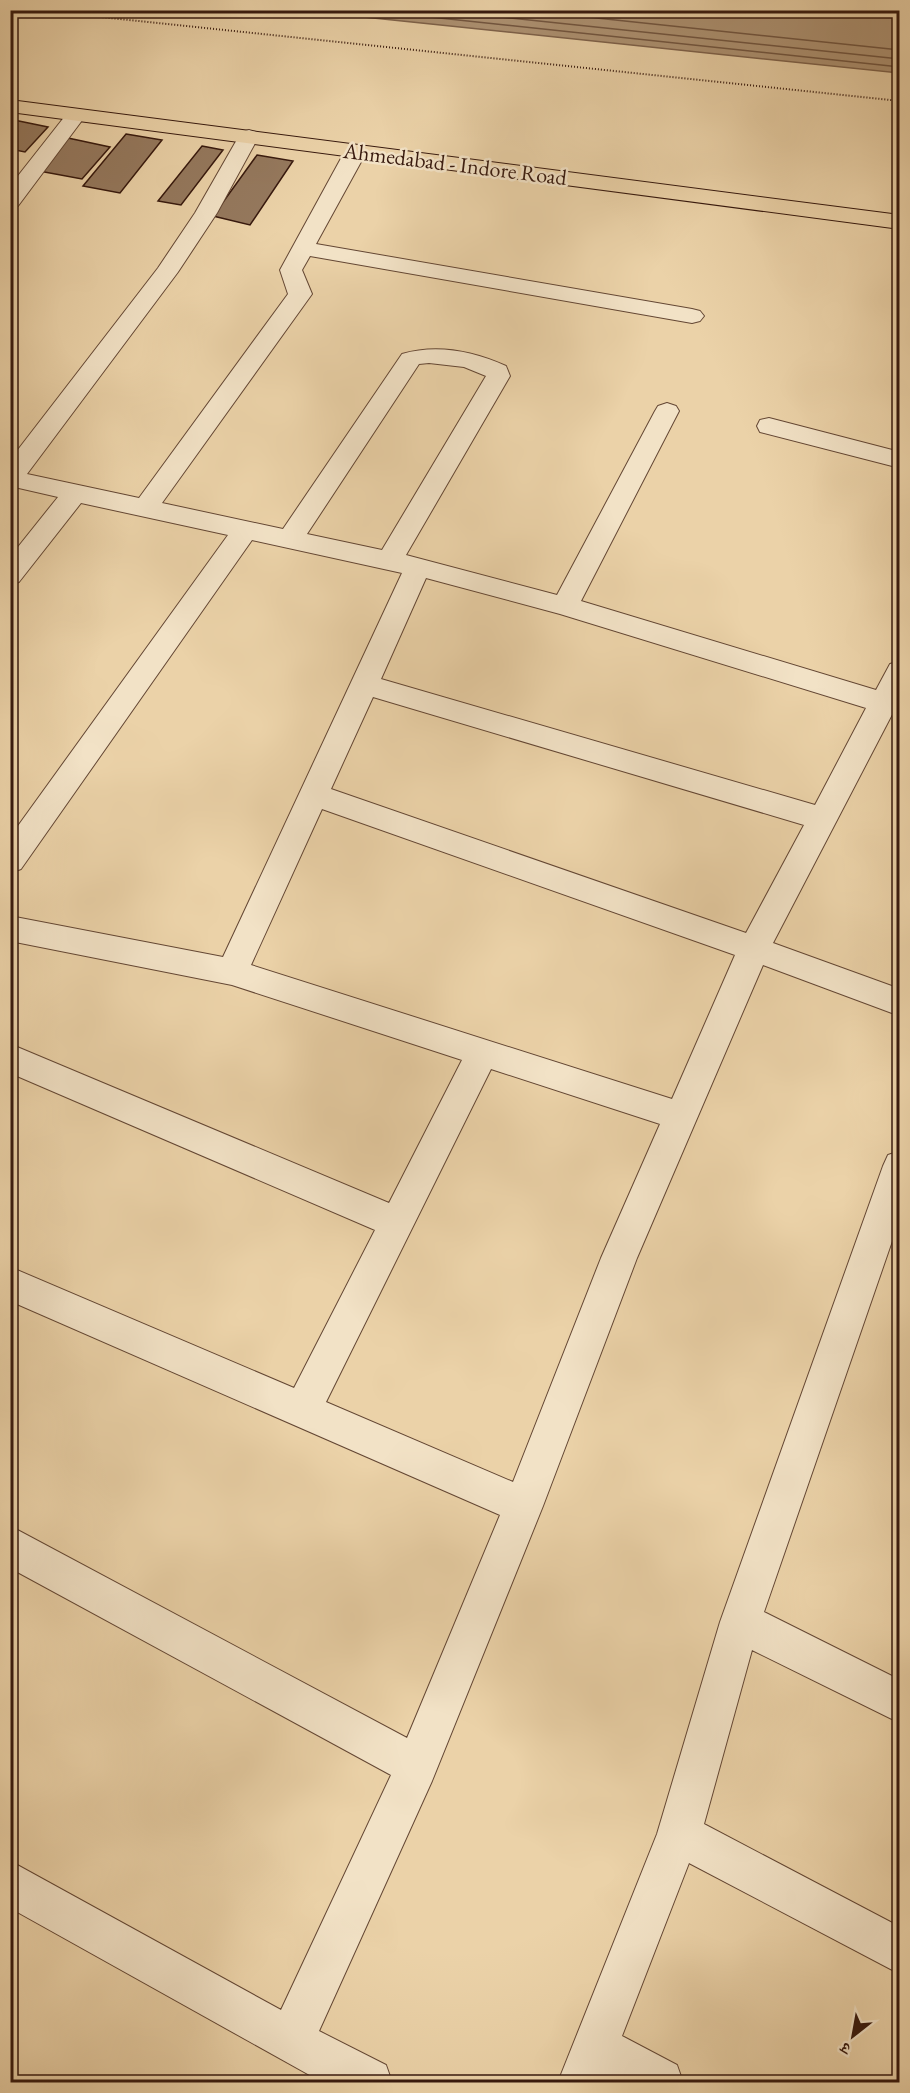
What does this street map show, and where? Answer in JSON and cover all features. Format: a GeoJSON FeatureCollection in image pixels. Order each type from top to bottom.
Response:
{"type":"FeatureCollection","features":[{"type":"Feature","properties":{"kind":"highway","name":"Ahmedabad - Indore Road"},"geometry":{"type":"LineString","coordinates":[[10,106],[76,115],[249,123],[356,151],[900,222]]}},
{"type":"Feature","properties":{"kind":"street"},"geometry":{"type":"LineString","coordinates":[[10,201],[76,115]]}},
{"type":"Feature","properties":{"kind":"street"},"geometry":{"type":"LineString","coordinates":[[249,123],[206,213],[166,272],[10,478],[418,567],[892,687],[820,818],[754,949],[619,1258],[523,1506],[417,1766],[291,2041]]}},
{"type":"Feature","properties":{"kind":"street"},"geometry":{"type":"LineString","coordinates":[[145,508],[300,294],[291,270],[356,151]]}},
{"type":"Feature","properties":{"kind":"street"},"geometry":{"type":"LineString","coordinates":[[302,248],[692,316]]}},
{"type":"Feature","properties":{"kind":"street"},"geometry":{"type":"LineString","coordinates":[[290,539],[411,359],[419,355],[433,354],[497,371],[498,376],[389,561]]}},
{"type":"Feature","properties":{"kind":"street"},"geometry":{"type":"LineString","coordinates":[[565,606],[668,411]]}},
{"type":"Feature","properties":{"kind":"street"},"geometry":{"type":"LineString","coordinates":[[769,426],[900,460]]}},
{"type":"Feature","properties":{"kind":"street"},"geometry":{"type":"LineString","coordinates":[[10,576],[75,493]]}},
{"type":"Feature","properties":{"kind":"street"},"geometry":{"type":"LineString","coordinates":[[10,861],[245,530]]}},
{"type":"Feature","properties":{"kind":"street"},"geometry":{"type":"LineString","coordinates":[[232,972],[418,567]]}},
{"type":"Feature","properties":{"kind":"street"},"geometry":{"type":"LineString","coordinates":[[364,684],[820,818]]}},
{"type":"Feature","properties":{"kind":"street"},"geometry":{"type":"LineString","coordinates":[[314,795],[754,949],[900,1003]]}},
{"type":"Feature","properties":{"kind":"street"},"geometry":{"type":"LineString","coordinates":[[10,928],[232,972],[680,1116]]}},
{"type":"Feature","properties":{"kind":"street"},"geometry":{"type":"LineString","coordinates":[[302,1411],[483,1052]]}},
{"type":"Feature","properties":{"kind":"street"},"geometry":{"type":"LineString","coordinates":[[12,1062],[398,1223]]}},
{"type":"Feature","properties":{"kind":"street"},"geometry":{"type":"LineString","coordinates":[[660,2082],[589,2065],[679,1834],[740,1622],[900,1166]]}},
{"type":"Feature","properties":{"kind":"street"},"geometry":{"type":"LineString","coordinates":[[10,1283],[523,1506]]}},
{"type":"Feature","properties":{"kind":"street"},"geometry":{"type":"LineString","coordinates":[[10,1546],[417,1766]]}},
{"type":"Feature","properties":{"kind":"street"},"geometry":{"type":"LineString","coordinates":[[740,1622],[900,1702]]}},
{"type":"Feature","properties":{"kind":"street"},"geometry":{"type":"LineString","coordinates":[[679,1834],[900,1952]]}},
{"type":"Feature","properties":{"kind":"street"},"geometry":{"type":"LineString","coordinates":[[10,1883],[291,2041],[369,2082]]}},
{"type":"Feature","properties":{"kind":"path"},"geometry":{"type":"LineString","coordinates":[[34,10],[900,102]]}},
{"type":"Feature","properties":{"kind":"water"},"geometry":{"type":"Polygon","coordinates":[[[306,11],[899,11],[899,73],[306,11]]]}},
{"type":"Feature","properties":{"kind":"building"},"geometry":{"type":"Polygon","coordinates":[[[14,120],[48,127],[25,152],[10,149],[10,123],[14,120]]]}},
{"type":"Feature","properties":{"kind":"building"},"geometry":{"type":"Polygon","coordinates":[[[126,134],[162,140],[120,193],[83,186],[126,134]]]}},
{"type":"Feature","properties":{"kind":"building"},"geometry":{"type":"Polygon","coordinates":[[[68,138],[110,147],[82,179],[39,171],[68,138]]]}},
{"type":"Feature","properties":{"kind":"building"},"geometry":{"type":"Polygon","coordinates":[[[202,146],[223,150],[181,205],[158,201],[202,146]]]}},
{"type":"Feature","properties":{"kind":"building"},"geometry":{"type":"Polygon","coordinates":[[[257,155],[293,161],[250,225],[213,216],[257,155]]]}}]}
